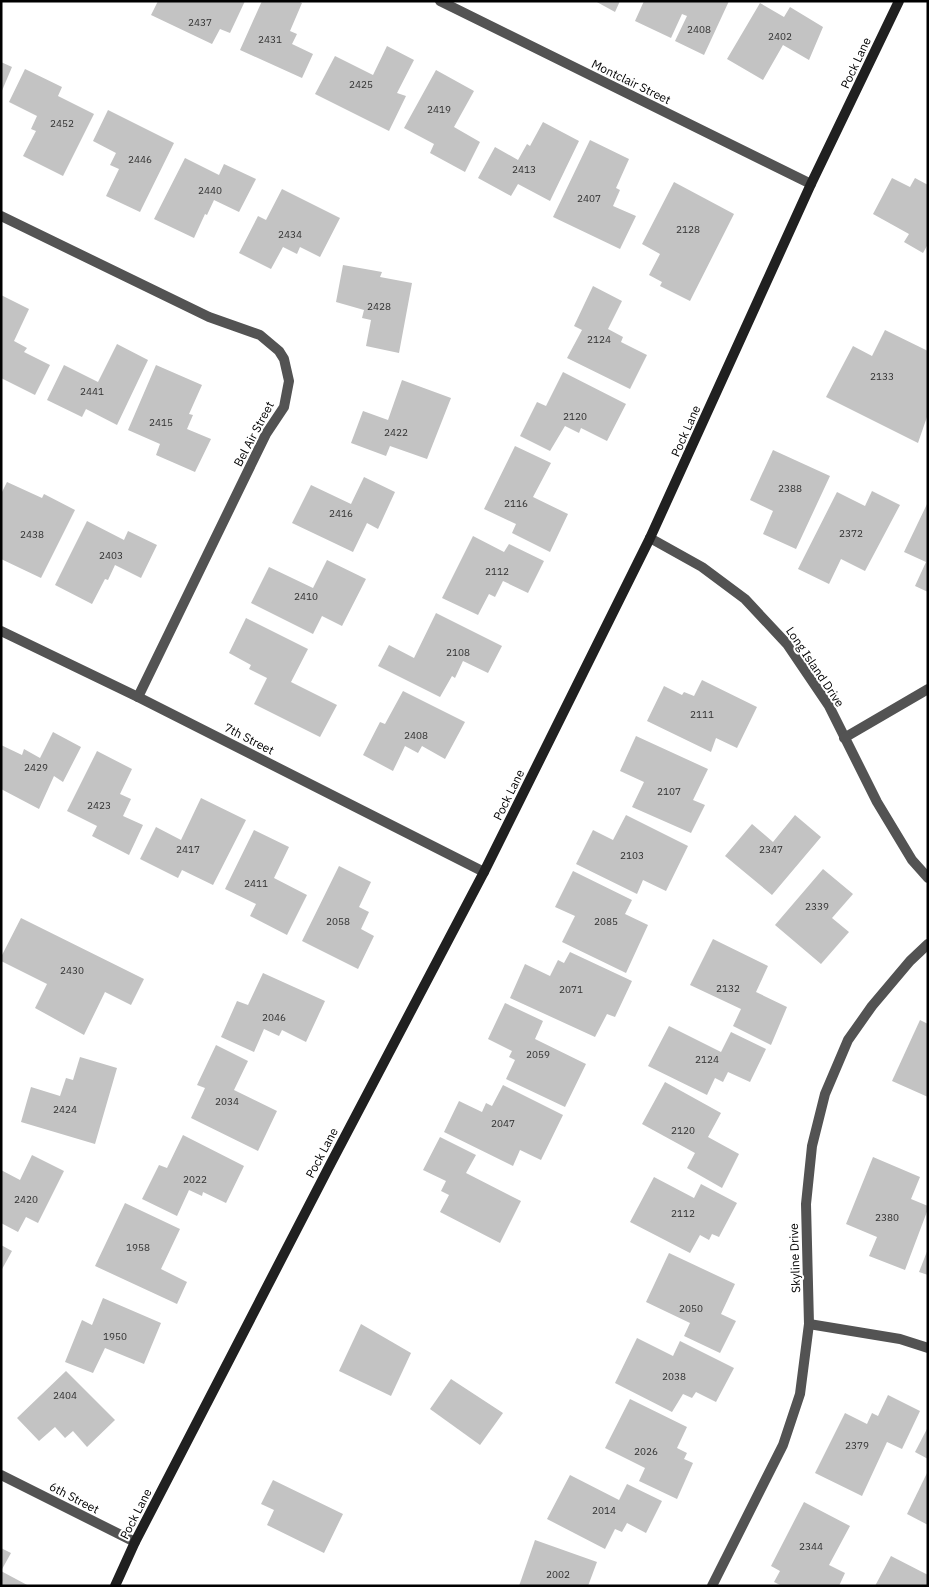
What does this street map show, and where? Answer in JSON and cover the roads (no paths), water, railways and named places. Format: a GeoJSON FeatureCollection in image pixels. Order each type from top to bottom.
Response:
{"type":"FeatureCollection","features":[{"type":"Feature","properties":{"kind":"street","name":"Montclair Street"},"geometry":{"type":"LineString","coordinates":[[440,1],[812,184]]}},
{"type":"Feature","properties":{"kind":"street","name":"Pock Lane"},"geometry":{"type":"LineString","coordinates":[[115,1586],[135,1542],[330,1163],[484,872],[650,538],[812,184],[899,1]]}},
{"type":"Feature","properties":{"kind":"street","name":"Bel Air Street"},"geometry":{"type":"LineString","coordinates":[[1,216],[210,317],[260,335],[279,351],[284,360],[289,381],[284,407],[266,434],[138,697]]}},
{"type":"Feature","properties":{"kind":"street","name":"Long Island Drive"},"geometry":{"type":"LineString","coordinates":[[650,538],[702,566],[745,598],[787,644],[828,706],[877,802],[912,860],[928,878]]}},
{"type":"Feature","properties":{"kind":"street","name":"7th Street"},"geometry":{"type":"LineString","coordinates":[[1,631],[138,697],[484,872]]}},
{"type":"Feature","properties":{"kind":"street"},"geometry":{"type":"LineString","coordinates":[[844,738],[928,689]]}},
{"type":"Feature","properties":{"kind":"street","name":"Skyline Drive"},"geometry":{"type":"LineString","coordinates":[[712,1586],[783,1445],[800,1394],[809,1324],[806,1204],[812,1146],[825,1094],[848,1040],[878,998],[910,961],[928,944]]}},
{"type":"Feature","properties":{"kind":"street"},"geometry":{"type":"LineString","coordinates":[[809,1324],[900,1339],[928,1348]]}},
{"type":"Feature","properties":{"kind":"street","name":"6th Street"},"geometry":{"type":"LineString","coordinates":[[1,1475],[135,1542]]}}]}
